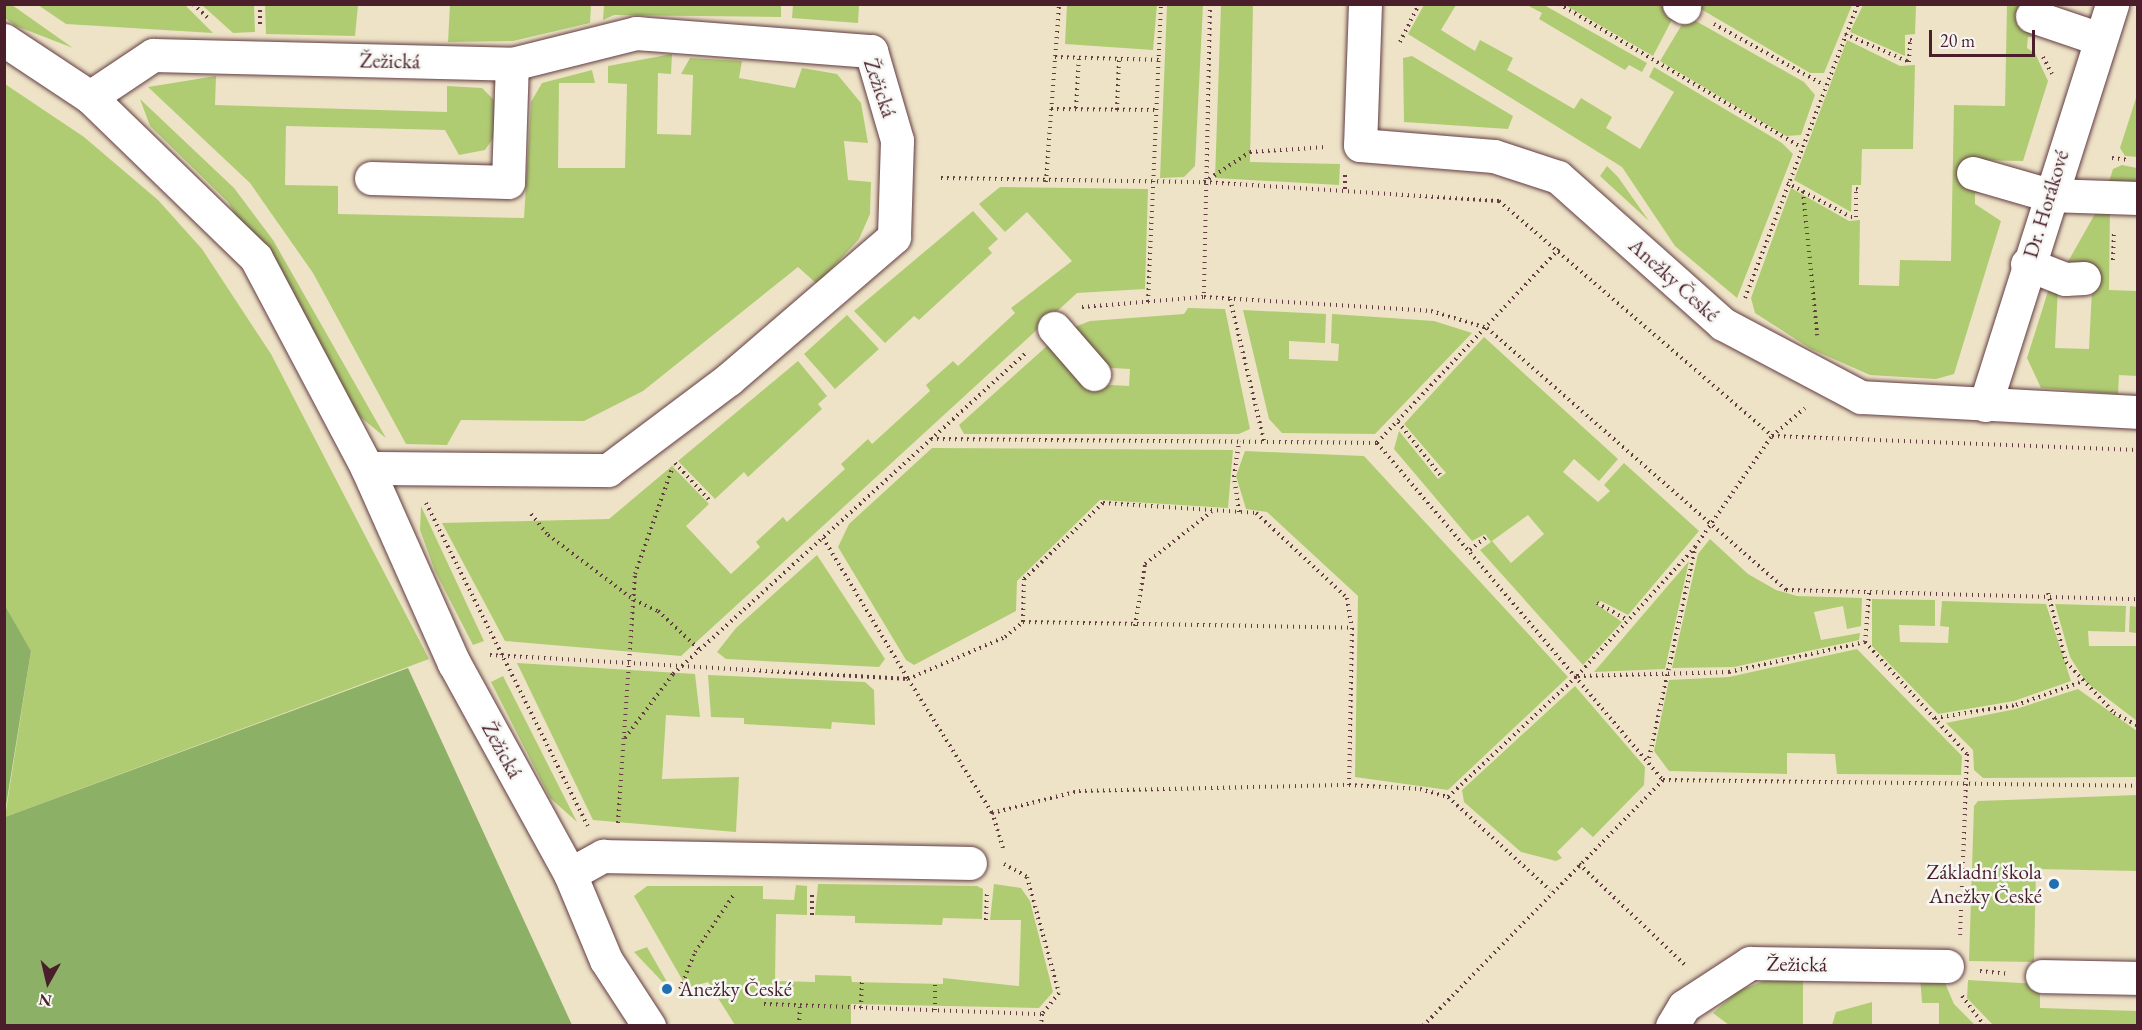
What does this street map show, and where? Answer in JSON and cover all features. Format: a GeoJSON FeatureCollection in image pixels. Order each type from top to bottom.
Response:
{"type":"FeatureCollection","features":[{"type":"Feature","properties":{"kind":"street"},"geometry":{"type":"LineString","coordinates":[[1360,145],[1365,4]]}},
{"type":"Feature","properties":{"kind":"street","name":"Dr. Horákové"},"geometry":{"type":"LineString","coordinates":[[1985,405],[2027,264],[2112,4]]}},
{"type":"Feature","properties":{"kind":"street"},"geometry":{"type":"LineString","coordinates":[[2032,16],[2100,39]]}},
{"type":"Feature","properties":{"kind":"street","name":"Žežická"},"geometry":{"type":"LineString","coordinates":[[90,97],[153,55],[512,64],[636,33],[871,51],[897,140],[894,237],[729,379],[608,470],[367,468]]}},
{"type":"Feature","properties":{"kind":"street","name":"Žežická"},"geometry":{"type":"LineString","coordinates":[[4,40],[90,97],[256,258],[367,468],[454,663],[570,874],[606,960],[649,1026]]}},
{"type":"Feature","properties":{"kind":"street"},"geometry":{"type":"LineString","coordinates":[[371,178],[507,182],[512,64]]}},
{"type":"Feature","properties":{"kind":"street","name":"Anežky České"},"geometry":{"type":"LineString","coordinates":[[1360,145],[1494,156],[1558,177],[1723,324],[1831,386],[1861,397],[2138,412]]}},
{"type":"Feature","properties":{"kind":"street"},"geometry":{"type":"LineString","coordinates":[[1972,173],[2049,195],[2126,208]]}},
{"type":"Feature","properties":{"kind":"street"},"geometry":{"type":"LineString","coordinates":[[2027,264],[2065,279],[2084,278]]}},
{"type":"Feature","properties":{"kind":"street"},"geometry":{"type":"LineString","coordinates":[[1054,328],[1094,374]]}},
{"type":"Feature","properties":{"kind":"street"},"geometry":{"type":"LineString","coordinates":[[570,874],[603,856],[979,873]]}},
{"type":"Feature","properties":{"kind":"street","name":"Žežická"},"geometry":{"type":"LineString","coordinates":[[1672,1026],[1684,1006],[1750,963],[1952,968]]}},
{"type":"Feature","properties":{"kind":"street"},"geometry":{"type":"LineString","coordinates":[[2042,976],[2138,978]]}},
{"type":"Feature","properties":{"kind":"path"},"geometry":{"type":"LineString","coordinates":[[1046,182],[1059,4]]}},
{"type":"Feature","properties":{"kind":"path"},"geometry":{"type":"LineString","coordinates":[[1148,302],[1161,4]]}},
{"type":"Feature","properties":{"kind":"path"},"geometry":{"type":"LineString","coordinates":[[1210,4],[1204,182],[1204,297],[1431,311],[1487,328],[1786,590],[1869,593],[2049,593],[2138,599]]}},
{"type":"Feature","properties":{"kind":"path"},"geometry":{"type":"LineString","coordinates":[[1399,42],[1419,4]]}},
{"type":"Feature","properties":{"kind":"path"},"geometry":{"type":"LineString","coordinates":[[1558,4],[1801,147]]}},
{"type":"Feature","properties":{"kind":"path"},"geometry":{"type":"LineString","coordinates":[[1742,307],[1824,85],[1858,4]]}},
{"type":"Feature","properties":{"kind":"path"},"geometry":{"type":"LineString","coordinates":[[1682,6],[1824,85]]}},
{"type":"Feature","properties":{"kind":"path"},"geometry":{"type":"LineString","coordinates":[[1845,34],[1909,62],[1910,40],[1915,41]]}},
{"type":"Feature","properties":{"kind":"path"},"geometry":{"type":"LineString","coordinates":[[1055,57],[1159,60]]}},
{"type":"Feature","properties":{"kind":"path"},"geometry":{"type":"LineString","coordinates":[[1076,108],[1079,58]]}},
{"type":"Feature","properties":{"kind":"path"},"geometry":{"type":"LineString","coordinates":[[1117,110],[1119,60]]}},
{"type":"Feature","properties":{"kind":"path"},"geometry":{"type":"LineString","coordinates":[[1051,109],[1156,110]]}},
{"type":"Feature","properties":{"kind":"path"},"geometry":{"type":"LineString","coordinates":[[1204,182],[1250,152],[1360,145]]}},
{"type":"Feature","properties":{"kind":"path"},"geometry":{"type":"LineString","coordinates":[[2112,158],[2138,162]]}},
{"type":"Feature","properties":{"kind":"path"},"geometry":{"type":"LineString","coordinates":[[941,178],[1046,182],[1204,182],[1480,196],[1499,201],[1559,249],[1772,436],[2138,450]]}},
{"type":"Feature","properties":{"kind":"path"},"geometry":{"type":"LineString","coordinates":[[1787,183],[1856,217],[1856,189],[1861,190]]}},
{"type":"Feature","properties":{"kind":"path"},"geometry":{"type":"LineString","coordinates":[[1803,191],[1818,345]]}},
{"type":"Feature","properties":{"kind":"path"},"geometry":{"type":"LineString","coordinates":[[2113,264],[2126,208]]}},
{"type":"Feature","properties":{"kind":"path"},"geometry":{"type":"LineString","coordinates":[[625,738],[673,674],[685,667],[930,439],[1377,443],[1559,249]]}},
{"type":"Feature","properties":{"kind":"path"},"geometry":{"type":"LineString","coordinates":[[1230,299],[1264,441]]}},
{"type":"Feature","properties":{"kind":"path"},"geometry":{"type":"LineString","coordinates":[[1448,797],[1577,676],[1714,525],[1772,436],[1831,386]]}},
{"type":"Feature","properties":{"kind":"path"},"geometry":{"type":"LineString","coordinates":[[1398,422],[1441,476]]}},
{"type":"Feature","properties":{"kind":"path"},"geometry":{"type":"LineString","coordinates":[[1239,441],[1234,477],[1239,512]]}},
{"type":"Feature","properties":{"kind":"path"},"geometry":{"type":"LineString","coordinates":[[1377,443],[1649,758],[1663,780]]}},
{"type":"Feature","properties":{"kind":"path"},"geometry":{"type":"LineString","coordinates":[[671,457],[711,502]]}},
{"type":"Feature","properties":{"kind":"path"},"geometry":{"type":"LineString","coordinates":[[617,829],[632,663],[634,600],[649,524],[675,463]]}},
{"type":"Feature","properties":{"kind":"path"},"geometry":{"type":"LineString","coordinates":[[424,500],[588,826]]}},
{"type":"Feature","properties":{"kind":"path"},"geometry":{"type":"LineString","coordinates":[[1023,622],[1024,579],[1103,503],[1256,513],[1347,598],[1352,628],[1349,786]]}},
{"type":"Feature","properties":{"kind":"path"},"geometry":{"type":"LineString","coordinates":[[1135,626],[1145,564],[1213,510]]}},
{"type":"Feature","properties":{"kind":"path"},"geometry":{"type":"LineString","coordinates":[[531,514],[548,535],[634,600],[658,611],[701,651]]}},
{"type":"Feature","properties":{"kind":"path"},"geometry":{"type":"LineString","coordinates":[[1470,550],[1487,536]]}},
{"type":"Feature","properties":{"kind":"path"},"geometry":{"type":"LineString","coordinates":[[823,538],[992,813],[1003,864],[1027,877],[1059,993],[1042,1014],[1041,1026]]}},
{"type":"Feature","properties":{"kind":"path"},"geometry":{"type":"LineString","coordinates":[[1649,758],[1695,547]]}},
{"type":"Feature","properties":{"kind":"path"},"geometry":{"type":"LineString","coordinates":[[1869,593],[1865,642],[1967,754],[1969,785],[1952,968],[1962,1000],[1985,1026]]}},
{"type":"Feature","properties":{"kind":"path"},"geometry":{"type":"LineString","coordinates":[[2049,593],[2066,662],[2081,682],[2114,713],[2138,726]]}},
{"type":"Feature","properties":{"kind":"path"},"geometry":{"type":"LineString","coordinates":[[1597,603],[1628,620]]}},
{"type":"Feature","properties":{"kind":"path"},"geometry":{"type":"LineString","coordinates":[[454,663],[499,653],[685,667],[908,679],[1005,637],[1023,622],[1135,626],[1352,628]]}},
{"type":"Feature","properties":{"kind":"path"},"geometry":{"type":"LineString","coordinates":[[1577,676],[1729,672],[1865,642]]}},
{"type":"Feature","properties":{"kind":"path"},"geometry":{"type":"LineString","coordinates":[[1935,718],[2016,705],[2081,682]]}},
{"type":"Feature","properties":{"kind":"path"},"geometry":{"type":"LineString","coordinates":[[1423,1026],[1550,890],[1663,780],[2138,786]]}},
{"type":"Feature","properties":{"kind":"path"},"geometry":{"type":"LineString","coordinates":[[992,813],[1079,791],[1349,786],[1420,789],[1448,797],[1550,890]]}},
{"type":"Feature","properties":{"kind":"path"},"geometry":{"type":"LineString","coordinates":[[1579,864],[1708,990]]}},
{"type":"Feature","properties":{"kind":"path"},"geometry":{"type":"LineString","coordinates":[[979,873],[986,920]]}},
{"type":"Feature","properties":{"kind":"path"},"geometry":{"type":"LineString","coordinates":[[812,881],[812,915]]}},
{"type":"Feature","properties":{"kind":"path"},"geometry":{"type":"LineString","coordinates":[[680,989],[723,904],[740,888]]}},
{"type":"Feature","properties":{"kind":"path"},"geometry":{"type":"LineString","coordinates":[[1952,968],[2042,976]]}},
{"type":"Feature","properties":{"kind":"path"},"geometry":{"type":"LineString","coordinates":[[861,1009],[862,982]]}},
{"type":"Feature","properties":{"kind":"path"},"geometry":{"type":"LineString","coordinates":[[935,984],[935,1011]]}},
{"type":"Feature","properties":{"kind":"path"},"geometry":{"type":"LineString","coordinates":[[764,1004],[1042,1014]]}},
{"type":"Feature","properties":{"kind":"path"},"geometry":{"type":"LineString","coordinates":[[799,1026],[800,1007]]}},
{"type":"Feature","properties":{"kind":"green space"},"geometry":{"type":"Polygon","coordinates":[[[5,4],[12,5],[73,48],[16,26],[5,18],[5,4]]]}},
{"type":"Feature","properties":{"kind":"green space"},"geometry":{"type":"Polygon","coordinates":[[[781,4],[781,17],[614,15],[603,20],[604,5],[781,4]]]}},
{"type":"Feature","properties":{"kind":"green space"},"geometry":{"type":"Polygon","coordinates":[[[38,5],[185,5],[213,33],[66,24],[38,5]]]}},
{"type":"Feature","properties":{"kind":"green space"},"geometry":{"type":"Polygon","coordinates":[[[202,5],[254,5],[255,32],[233,33],[202,5]]]}},
{"type":"Feature","properties":{"kind":"green space"},"geometry":{"type":"Polygon","coordinates":[[[265,5],[358,5],[355,36],[266,34],[265,5]]]}},
{"type":"Feature","properties":{"kind":"green space"},"geometry":{"type":"Polygon","coordinates":[[[450,5],[591,5],[590,23],[513,41],[448,42],[450,5]]]}},
{"type":"Feature","properties":{"kind":"green space"},"geometry":{"type":"Polygon","coordinates":[[[793,5],[859,5],[858,23],[792,18],[793,5]]]}},
{"type":"Feature","properties":{"kind":"green space"},"geometry":{"type":"Polygon","coordinates":[[[1067,5],[1157,5],[1153,50],[1065,44],[1067,5]]]}},
{"type":"Feature","properties":{"kind":"green space"},"geometry":{"type":"Polygon","coordinates":[[[1167,5],[1203,5],[1195,166],[1184,177],[1160,178],[1167,5]]]}},
{"type":"Feature","properties":{"kind":"green space"},"geometry":{"type":"Polygon","coordinates":[[[1221,5],[1253,5],[1250,162],[1340,164],[1339,185],[1215,178],[1221,5]]]}},
{"type":"Feature","properties":{"kind":"green space"},"geometry":{"type":"Polygon","coordinates":[[[1424,5],[1456,5],[1441,30],[1475,51],[1480,40],[1513,58],[1507,70],[1574,109],[1581,98],[1612,117],[1606,128],[1640,149],[1674,92],[1649,77],[1654,67],[1782,143],[1793,154],[1737,298],[1675,246],[1622,167],[1408,34],[1424,5]]]}},
{"type":"Feature","properties":{"kind":"green space"},"geometry":{"type":"Polygon","coordinates":[[[1527,5],[1544,5],[1647,63],[1642,72],[1629,65],[1625,70],[1539,19],[1542,13],[1527,5]]]}},
{"type":"Feature","properties":{"kind":"green space"},"geometry":{"type":"Polygon","coordinates":[[[1565,5],[1668,5],[1677,10],[1653,56],[1565,5]]]}},
{"type":"Feature","properties":{"kind":"green space"},"geometry":{"type":"Polygon","coordinates":[[[1694,5],[1852,5],[1824,73],[1810,73],[1694,5]]]}},
{"type":"Feature","properties":{"kind":"green space"},"geometry":{"type":"Polygon","coordinates":[[[1863,5],[1916,5],[1915,34],[1905,35],[1905,56],[1850,32],[1863,5]]]}},
{"type":"Feature","properties":{"kind":"green space"},"geometry":{"type":"Polygon","coordinates":[[[2007,5],[2025,5],[2039,36],[2028,37],[2027,48],[2035,53],[2048,81],[2023,161],[1967,160],[1966,188],[1987,193],[1975,193],[1975,204],[2001,221],[1954,374],[1936,379],[1870,375],[1811,349],[1755,313],[1751,298],[1791,188],[1849,221],[1860,220],[1859,285],[1899,286],[1900,260],[1951,261],[1954,105],[2005,106],[2007,5]]]}},
{"type":"Feature","properties":{"kind":"green space"},"geometry":{"type":"Polygon","coordinates":[[[1687,16],[1804,82],[1815,95],[1801,135],[1786,136],[1660,61],[1687,16]]]}},
{"type":"Feature","properties":{"kind":"green space"},"geometry":{"type":"Polygon","coordinates":[[[1847,40],[1900,66],[1915,65],[1913,149],[1862,149],[1861,185],[1852,185],[1851,212],[1794,180],[1847,40]]]}},
{"type":"Feature","properties":{"kind":"green space"},"geometry":{"type":"Polygon","coordinates":[[[672,54],[671,74],[658,73],[657,134],[691,135],[693,75],[681,74],[690,58],[742,61],[739,78],[795,88],[802,68],[837,74],[861,103],[868,143],[844,141],[848,180],[871,182],[870,214],[859,239],[817,284],[798,267],[643,391],[584,421],[461,420],[447,445],[406,444],[313,273],[250,183],[148,87],[216,76],[215,105],[447,112],[447,86],[482,88],[496,102],[496,134],[485,150],[459,155],[445,130],[286,126],[285,185],[338,186],[338,214],[524,218],[531,102],[542,83],[592,70],[595,83],[559,83],[558,168],[625,168],[627,84],[608,83],[608,66],[672,54]]]}},
{"type":"Feature","properties":{"kind":"green space"},"geometry":{"type":"Polygon","coordinates":[[[1412,56],[1513,116],[1508,129],[1404,122],[1403,58],[1412,56]]]}},
{"type":"Feature","properties":{"kind":"green space"},"geometry":{"type":"Polygon","coordinates":[[[5,84],[84,137],[158,200],[202,249],[271,354],[429,659],[5,817],[31,651],[4,606],[5,84]]]}},
{"type":"Feature","properties":{"kind":"green space"},"geometry":{"type":"Polygon","coordinates":[[[2137,95],[2138,157],[2125,156],[2120,148],[2137,95]]]}},
{"type":"Feature","properties":{"kind":"green space"},"geometry":{"type":"Polygon","coordinates":[[[140,99],[234,188],[273,240],[386,438],[353,411],[228,202],[150,126],[140,99]]]}},
{"type":"Feature","properties":{"kind":"green space"},"geometry":{"type":"Polygon","coordinates":[[[2122,165],[2137,168],[2137,189],[2107,188],[2113,169],[2122,165]]]}},
{"type":"Feature","properties":{"kind":"green space"},"geometry":{"type":"Polygon","coordinates":[[[1607,166],[1618,177],[1649,221],[1600,176],[1607,166]]]}},
{"type":"Feature","properties":{"kind":"green space"},"geometry":{"type":"Polygon","coordinates":[[[1000,187],[1148,189],[1145,289],[1077,293],[681,656],[505,641],[442,523],[609,519],[672,466],[709,504],[686,526],[731,574],[760,547],[756,542],[783,517],[787,522],[845,469],[841,464],[868,439],[872,444],[930,391],[926,385],[953,361],[958,366],[1015,313],[1011,308],[1072,261],[1027,212],[1005,232],[979,204],[1000,187]]]}},
{"type":"Feature","properties":{"kind":"green space"},"geometry":{"type":"Polygon","coordinates":[[[2110,207],[2109,290],[2137,291],[2137,376],[2119,375],[2118,394],[2041,388],[2027,358],[2050,285],[2058,288],[2055,348],[2089,349],[2092,289],[2065,267],[2096,212],[2110,207]]]}},
{"type":"Feature","properties":{"kind":"green space"},"geometry":{"type":"Polygon","coordinates":[[[973,211],[998,239],[988,248],[992,253],[919,320],[914,316],[885,343],[854,311],[973,211]]]}},
{"type":"Feature","properties":{"kind":"green space"},"geometry":{"type":"Polygon","coordinates":[[[1188,308],[1225,309],[1250,429],[1239,434],[964,434],[959,425],[1057,337],[1094,384],[1129,386],[1130,369],[1094,367],[1062,332],[1090,321],[1184,314],[1188,308]]]}},
{"type":"Feature","properties":{"kind":"green space"},"geometry":{"type":"Polygon","coordinates":[[[1243,310],[1326,314],[1325,343],[1289,341],[1289,359],[1338,361],[1339,344],[1331,343],[1332,314],[1434,321],[1472,333],[1375,434],[1282,433],[1269,419],[1243,310]]]}},
{"type":"Feature","properties":{"kind":"green space"},"geometry":{"type":"Polygon","coordinates":[[[847,315],[879,349],[835,389],[804,354],[847,315]]]}},
{"type":"Feature","properties":{"kind":"green space"},"geometry":{"type":"Polygon","coordinates":[[[1484,337],[1618,459],[1599,481],[1574,459],[1563,472],[1598,502],[1610,491],[1604,485],[1624,463],[1699,531],[1628,615],[1601,601],[1596,604],[1622,622],[1583,665],[1480,550],[1491,542],[1485,534],[1472,541],[1394,449],[1399,431],[1438,479],[1446,473],[1404,424],[1484,337]],[[1528,515],[1492,541],[1511,563],[1544,534],[1528,515]]]}},
{"type":"Feature","properties":{"kind":"green space"},"geometry":{"type":"Polygon","coordinates":[[[798,361],[827,396],[818,404],[822,409],[748,477],[744,472],[715,499],[678,461],[798,361]]]}},
{"type":"Feature","properties":{"kind":"green space"},"geometry":{"type":"Polygon","coordinates":[[[932,448],[1233,450],[1228,508],[1100,500],[1017,581],[1016,611],[914,665],[906,660],[838,547],[849,524],[932,448]]]}},
{"type":"Feature","properties":{"kind":"green space"},"geometry":{"type":"Polygon","coordinates":[[[1245,451],[1364,456],[1568,677],[1448,790],[1355,777],[1358,596],[1267,512],[1246,509],[1236,476],[1245,451]]]}},
{"type":"Feature","properties":{"kind":"green space"},"geometry":{"type":"Polygon","coordinates":[[[421,506],[484,641],[473,645],[435,571],[420,530],[421,506]]]}},
{"type":"Feature","properties":{"kind":"green space"},"geometry":{"type":"Polygon","coordinates":[[[1710,539],[1748,574],[1776,590],[1797,596],[1862,598],[1861,626],[1847,629],[1843,606],[1814,612],[1821,640],[1860,633],[1859,640],[1734,667],[1672,668],[1698,554],[1710,539]]]}},
{"type":"Feature","properties":{"kind":"green space"},"geometry":{"type":"Polygon","coordinates":[[[817,555],[885,659],[879,667],[726,659],[717,652],[736,628],[817,555]]]}},
{"type":"Feature","properties":{"kind":"green space"},"geometry":{"type":"Polygon","coordinates":[[[1689,561],[1665,669],[1594,672],[1689,561]]]}},
{"type":"Feature","properties":{"kind":"green space"},"geometry":{"type":"Polygon","coordinates":[[[1872,599],[1935,600],[1935,626],[1899,625],[1900,642],[1948,643],[1949,627],[1940,626],[1942,601],[2046,604],[2071,681],[2014,701],[1938,714],[1872,646],[1872,599]]]}},
{"type":"Feature","properties":{"kind":"green space"},"geometry":{"type":"Polygon","coordinates":[[[2055,604],[2126,606],[2125,632],[2088,631],[2089,646],[2136,646],[2136,633],[2129,632],[2130,606],[2137,607],[2137,721],[2086,682],[2070,657],[2055,604]]]}},
{"type":"Feature","properties":{"kind":"green space"},"geometry":{"type":"Polygon","coordinates":[[[5,606],[31,651],[5,812],[5,606]]]}},
{"type":"Feature","properties":{"kind":"green space"},"geometry":{"type":"Polygon","coordinates":[[[1857,649],[1962,756],[1961,775],[1837,774],[1835,754],[1787,753],[1787,774],[1669,771],[1654,751],[1669,680],[1729,677],[1857,649]]]}},
{"type":"Feature","properties":{"kind":"green space"},"geometry":{"type":"Polygon","coordinates":[[[517,663],[695,674],[700,717],[666,715],[662,779],[739,777],[736,832],[593,820],[517,663]]]}},
{"type":"Feature","properties":{"kind":"green space"},"geometry":{"type":"Polygon","coordinates":[[[408,668],[572,1025],[5,1025],[5,817],[408,668]]]}},
{"type":"Feature","properties":{"kind":"green space"},"geometry":{"type":"Polygon","coordinates":[[[708,675],[865,682],[874,690],[875,725],[832,722],[831,729],[744,724],[744,718],[711,717],[708,675]]]}},
{"type":"Feature","properties":{"kind":"green space"},"geometry":{"type":"Polygon","coordinates":[[[503,676],[577,822],[550,798],[491,682],[503,676]]]}},
{"type":"Feature","properties":{"kind":"green space"},"geometry":{"type":"Polygon","coordinates":[[[1575,686],[1645,767],[1644,785],[1593,837],[1582,827],[1557,852],[1562,858],[1556,861],[1521,852],[1464,802],[1462,790],[1575,686]]]}},
{"type":"Feature","properties":{"kind":"green space"},"geometry":{"type":"Polygon","coordinates":[[[2078,689],[2137,731],[2137,777],[1983,778],[1974,770],[1973,750],[1946,723],[2016,709],[2078,689]]]}},
{"type":"Feature","properties":{"kind":"green space"},"geometry":{"type":"Polygon","coordinates":[[[2137,795],[2137,871],[2036,869],[2034,962],[1969,961],[1974,806],[1978,801],[2137,795]]]}},
{"type":"Feature","properties":{"kind":"green space"},"geometry":{"type":"Polygon","coordinates":[[[818,884],[977,886],[983,889],[982,919],[943,918],[942,925],[855,923],[855,916],[815,915],[818,884]]]}},
{"type":"Feature","properties":{"kind":"green space"},"geometry":{"type":"Polygon","coordinates":[[[994,884],[1021,888],[1030,901],[1053,992],[1039,1008],[851,1004],[851,1026],[735,1025],[708,982],[687,988],[634,896],[647,886],[763,886],[763,899],[794,900],[796,885],[807,886],[807,915],[776,914],[775,981],[815,982],[815,975],[851,976],[852,982],[943,984],[943,978],[1019,986],[1021,920],[990,920],[994,884]]]}},
{"type":"Feature","properties":{"kind":"green space"},"geometry":{"type":"Polygon","coordinates":[[[647,947],[674,994],[634,952],[647,947]]]}},
{"type":"Feature","properties":{"kind":"green space"},"geometry":{"type":"Polygon","coordinates":[[[1803,976],[1803,1025],[1729,1025],[1713,1013],[1738,991],[1769,979],[1803,976]]]}},
{"type":"Feature","properties":{"kind":"green space"},"geometry":{"type":"Polygon","coordinates":[[[1920,976],[1942,976],[1954,1004],[1975,1025],[1939,1025],[1939,1003],[1922,1003],[1920,976]]]}},
{"type":"Feature","properties":{"kind":"green space"},"geometry":{"type":"Polygon","coordinates":[[[1968,980],[2040,984],[2040,1008],[2137,1011],[2137,1025],[1993,1025],[1967,998],[1968,980]]]}},
{"type":"Feature","properties":{"kind":"green space"},"geometry":{"type":"Polygon","coordinates":[[[1872,1002],[1872,1025],[1832,1025],[1836,1012],[1872,1002]]]}},
{"type":"Feature","properties":{"kind":"place","name":"Základní škola Anežky České"},"geometry":{"type":"Point","coordinates":[2054,884]}},
{"type":"Feature","properties":{"kind":"place","name":"Anežky České"},"geometry":{"type":"Point","coordinates":[667,989]}}]}
